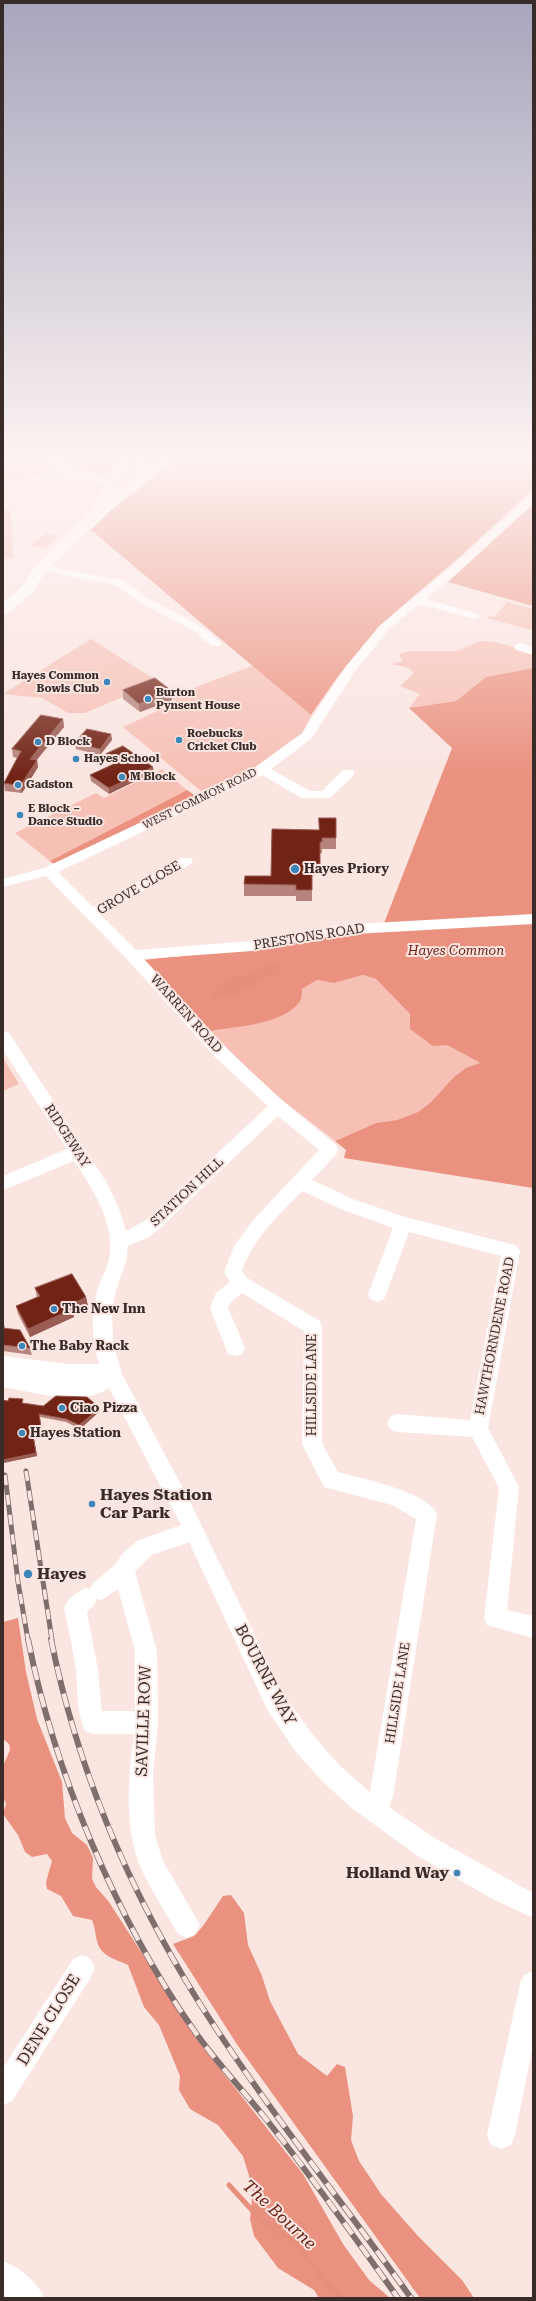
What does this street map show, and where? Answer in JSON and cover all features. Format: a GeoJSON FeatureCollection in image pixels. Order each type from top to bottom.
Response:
{"type":"FeatureCollection","features":[{"type":"Feature","properties":{"kind":"main road"},"geometry":{"type":"LineString","coordinates":[[3,610],[28,589],[46,563]]}},
{"type":"Feature","properties":{"kind":"street","name":"WEST COMMON ROAD"},"geometry":{"type":"LineString","coordinates":[[3,883],[49,871],[255,774],[307,736],[351,668],[385,627],[462,563]]}},
{"type":"Feature","properties":{"kind":"street"},"geometry":{"type":"LineString","coordinates":[[43,566],[65,573],[119,582],[145,601],[197,628],[216,644]]}},
{"type":"Feature","properties":{"kind":"street"},"geometry":{"type":"LineString","coordinates":[[417,600],[474,616]]}},
{"type":"Feature","properties":{"kind":"street"},"geometry":{"type":"LineString","coordinates":[[520,647],[533,651]]}},
{"type":"Feature","properties":{"kind":"street"},"geometry":{"type":"LineString","coordinates":[[262,769],[307,795],[325,795],[348,773]]}},
{"type":"Feature","properties":{"kind":"street","name":"GROVE CLOSE"},"geometry":{"type":"LineString","coordinates":[[91,915],[186,861]]}},
{"type":"Feature","properties":{"kind":"street","name":"WARREN ROAD"},"geometry":{"type":"LineString","coordinates":[[49,871],[132,955],[220,1053],[278,1106],[330,1150],[299,1182]]}},
{"type":"Feature","properties":{"kind":"street","name":"PRESTONS ROAD"},"geometry":{"type":"LineString","coordinates":[[132,955],[252,946],[337,930],[533,919]]}},
{"type":"Feature","properties":{"kind":"street","name":"RIDGEWAY"},"geometry":{"type":"LineString","coordinates":[[3,1036],[78,1152],[109,1204],[117,1228],[118,1242]]}},
{"type":"Feature","properties":{"kind":"street","name":"STATION HILL"},"geometry":{"type":"LineString","coordinates":[[118,1242],[143,1232],[152,1225],[278,1106]]}},
{"type":"Feature","properties":{"kind":"street"},"geometry":{"type":"LineString","coordinates":[[3,1183],[78,1152]]}},
{"type":"Feature","properties":{"kind":"street"},"geometry":{"type":"LineString","coordinates":[[235,1348],[219,1308],[223,1298],[241,1282],[233,1272],[240,1251],[260,1224],[299,1182]]}},
{"type":"Feature","properties":{"kind":"street","name":"HAWTHORNDENE ROAD"},"geometry":{"type":"LineString","coordinates":[[299,1182],[347,1204],[403,1224],[511,1251],[478,1429]]}},
{"type":"Feature","properties":{"kind":"street"},"geometry":{"type":"LineString","coordinates":[[377,1294],[403,1224]]}},
{"type":"Feature","properties":{"kind":"street"},"geometry":{"type":"LineString","coordinates":[[112,1374],[103,1335],[102,1316],[104,1297],[118,1258],[118,1242]]}},
{"type":"Feature","properties":{"kind":"street","name":"HILLSIDE LANE"},"geometry":{"type":"LineString","coordinates":[[241,1282],[313,1328],[312,1444],[331,1480],[396,1497],[427,1514],[382,1797],[374,1810]]}},
{"type":"Feature","properties":{"kind":"street"},"geometry":{"type":"LineString","coordinates":[[3,1364],[69,1372],[95,1371],[112,1374]]}},
{"type":"Feature","properties":{"kind":"street"},"geometry":{"type":"LineString","coordinates":[[3,1379],[54,1386],[85,1388],[101,1383],[112,1374]]}},
{"type":"Feature","properties":{"kind":"street","name":"BOURNE WAY"},"geometry":{"type":"LineString","coordinates":[[112,1374],[194,1531],[270,1690],[283,1714],[319,1760],[374,1810],[403,1831],[440,1854],[533,1906]]}},
{"type":"Feature","properties":{"kind":"street"},"geometry":{"type":"LineString","coordinates":[[397,1423],[478,1429],[509,1487],[495,1618],[533,1627]]}},
{"type":"Feature","properties":{"kind":"street"},"geometry":{"type":"LineString","coordinates":[[147,1722],[93,1723],[89,1705],[83,1598],[124,1571],[129,1559],[139,1549],[194,1531]]}},
{"type":"Feature","properties":{"kind":"street","name":"SAVILLE ROW"},"geometry":{"type":"LineString","coordinates":[[124,1571],[146,1651],[147,1722],[141,1773],[143,1834],[153,1867],[187,1925]]}},
{"type":"Feature","properties":{"kind":"street","name":"DENE CLOSE"},"geometry":{"type":"LineString","coordinates":[[3,2092],[82,1968]]}},
{"type":"Feature","properties":{"kind":"street"},"geometry":{"type":"LineString","coordinates":[[501,2135],[533,1984]]}},
{"type":"Feature","properties":{"kind":"street"},"geometry":{"type":"LineString","coordinates":[[3,2275],[30,2298]]}},
{"type":"Feature","properties":{"kind":"shaded area"},"geometry":{"type":"Polygon","coordinates":[[[507,602],[533,609],[533,627],[531,630],[487,618],[488,616],[494,617],[507,602]]]}},
{"type":"Feature","properties":{"kind":"shaded area"},"geometry":{"type":"Polygon","coordinates":[[[91,639],[178,694],[254,665],[311,715],[302,734],[251,771],[201,791],[123,727],[177,702],[154,684],[85,713],[68,713],[42,698],[3,694],[91,639]]]}},
{"type":"Feature","properties":{"kind":"shaded area"},"geometry":{"type":"Polygon","coordinates":[[[480,641],[496,642],[533,653],[533,668],[486,677],[456,701],[409,708],[420,694],[400,686],[414,673],[409,668],[391,664],[403,661],[399,654],[412,651],[457,651],[480,641]]]}},
{"type":"Feature","properties":{"kind":"shaded area"},"geometry":{"type":"Polygon","coordinates":[[[162,769],[187,790],[50,861],[15,833],[96,793],[104,798],[162,769]]]}},
{"type":"Feature","properties":{"kind":"shaded area"},"geometry":{"type":"Polygon","coordinates":[[[268,966],[280,966],[257,983],[237,993],[228,997],[211,998],[216,992],[214,989],[232,977],[246,976],[268,966]]]}},
{"type":"Feature","properties":{"kind":"shaded area","name":"Hayes Common"},"geometry":{"type":"Polygon","coordinates":[[[363,975],[376,979],[410,1014],[447,1045],[481,1064],[453,1078],[431,1102],[418,1112],[397,1120],[376,1123],[335,1141],[263,1085],[211,1031],[261,1023],[301,1000],[302,989],[317,980],[334,983],[363,975]]]}},
{"type":"Feature","properties":{"kind":"shaded area"},"geometry":{"type":"Polygon","coordinates":[[[3,1058],[19,1084],[3,1091],[3,1058]]]}},
{"type":"Feature","properties":{"kind":"green space"},"geometry":{"type":"Polygon","coordinates":[[[131,563],[452,563],[379,626],[339,675],[311,715],[131,563]]]}},
{"type":"Feature","properties":{"kind":"green space"},"geometry":{"type":"Polygon","coordinates":[[[468,563],[533,563],[533,606],[448,582],[468,563]]]}},
{"type":"Feature","properties":{"kind":"green space","name":"Hayes Common"},"geometry":{"type":"Polygon","coordinates":[[[533,668],[533,1188],[344,1158],[346,1150],[335,1141],[376,1123],[397,1120],[418,1112],[431,1102],[453,1078],[466,1068],[480,1063],[447,1045],[433,1046],[410,1029],[410,1014],[376,979],[363,975],[334,983],[317,980],[302,989],[302,997],[300,1001],[293,1009],[283,1015],[272,1020],[246,1026],[211,1031],[143,960],[238,950],[336,933],[381,931],[452,748],[409,708],[456,701],[486,677],[533,668]]]}},
{"type":"Feature","properties":{"kind":"green space"},"geometry":{"type":"Polygon","coordinates":[[[187,790],[196,796],[54,864],[50,861],[187,790]]]}},
{"type":"Feature","properties":{"kind":"green space"},"geometry":{"type":"Polygon","coordinates":[[[18,1618],[26,1672],[37,1719],[62,1782],[65,1818],[72,1833],[87,1845],[93,1858],[92,1879],[96,1887],[109,1902],[198,2041],[303,2174],[343,2244],[369,2280],[390,2298],[319,2298],[314,2290],[278,2268],[254,2236],[250,2219],[253,2189],[243,2156],[218,2125],[190,2109],[179,2090],[180,2076],[159,2025],[144,2007],[128,1965],[111,1958],[103,1952],[97,1941],[92,1920],[73,1916],[61,1896],[47,1889],[46,1882],[52,1861],[47,1854],[32,1857],[25,1852],[18,1835],[3,1814],[6,1804],[3,1797],[3,1766],[10,1750],[9,1744],[3,1739],[3,1622],[18,1618]]]}},
{"type":"Feature","properties":{"kind":"green space"},"geometry":{"type":"Polygon","coordinates":[[[231,1895],[244,1913],[248,1945],[262,1976],[270,2001],[298,2054],[327,2076],[337,2064],[345,2067],[353,2116],[351,2140],[359,2161],[381,2194],[417,2235],[462,2280],[474,2298],[420,2298],[238,2046],[173,1944],[194,1936],[203,1926],[223,1896],[231,1895]]]}},
{"type":"Feature","properties":{"kind":"building"},"geometry":{"type":"Polygon","coordinates":[[[155,678],[172,691],[139,704],[123,690],[155,678]]]}},
{"type":"Feature","properties":{"kind":"building"},"geometry":{"type":"Polygon","coordinates":[[[41,715],[63,719],[30,759],[37,760],[20,786],[4,783],[21,751],[12,749],[41,715]]]}},
{"type":"Feature","properties":{"kind":"building"},"geometry":{"type":"Polygon","coordinates":[[[87,729],[111,734],[100,749],[75,743],[87,729]]]}},
{"type":"Feature","properties":{"kind":"building","name":"M Block"},"geometry":{"type":"Polygon","coordinates":[[[123,746],[153,767],[109,788],[90,775],[118,762],[106,754],[123,746]]]}},
{"type":"Feature","properties":{"kind":"building"},"geometry":{"type":"Polygon","coordinates":[[[319,818],[336,818],[336,838],[322,838],[322,842],[320,842],[320,864],[312,864],[312,890],[296,890],[296,885],[244,884],[245,876],[271,876],[272,829],[319,830],[319,818]]]}},
{"type":"Feature","properties":{"kind":"building","name":"The New Inn"},"geometry":{"type":"Polygon","coordinates":[[[72,1274],[86,1297],[70,1305],[73,1309],[28,1329],[16,1306],[40,1296],[35,1288],[72,1274]]]}},
{"type":"Feature","properties":{"kind":"building"},"geometry":{"type":"Polygon","coordinates":[[[3,1328],[20,1330],[30,1348],[3,1345],[3,1328]]]}},
{"type":"Feature","properties":{"kind":"building"},"geometry":{"type":"Polygon","coordinates":[[[56,1396],[87,1397],[100,1408],[79,1425],[66,1419],[39,1414],[42,1434],[33,1436],[36,1453],[3,1460],[3,1400],[8,1401],[9,1398],[23,1399],[22,1403],[43,1406],[56,1396]]]}},
{"type":"Feature","properties":{"kind":"waterway","name":"The Bourne"},"geometry":{"type":"LineString","coordinates":[[229,2185],[260,2219],[297,2245],[330,2287],[343,2298]]}},
{"type":"Feature","properties":{"kind":"railway"},"geometry":{"type":"LineString","coordinates":[[26,1471],[52,1640]]}},
{"type":"Feature","properties":{"kind":"railway"},"geometry":{"type":"LineString","coordinates":[[5,1475],[18,1582],[28,1640]]}},
{"type":"Feature","properties":{"kind":"railway"},"geometry":{"type":"LineString","coordinates":[[28,1639],[39,1689],[71,1791],[91,1842],[138,1940],[165,1986],[201,2041],[283,2141],[398,2298]]}},
{"type":"Feature","properties":{"kind":"railway"},"geometry":{"type":"LineString","coordinates":[[51,1639],[75,1735],[91,1782],[129,1874],[151,1918],[200,2004],[225,2042],[411,2298]]}},
{"type":"Feature","properties":{"kind":"place","name":"Hayes Common Bowls Club"},"geometry":{"type":"Point","coordinates":[107,682]}},
{"type":"Feature","properties":{"kind":"place","name":"Burton Pynsent House"},"geometry":{"type":"Point","coordinates":[148,699]}},
{"type":"Feature","properties":{"kind":"place","name":"Roebucks Cricket Club"},"geometry":{"type":"Point","coordinates":[179,740]}},
{"type":"Feature","properties":{"kind":"place","name":"D Block"},"geometry":{"type":"Point","coordinates":[38,742]}},
{"type":"Feature","properties":{"kind":"place","name":"Hayes School"},"geometry":{"type":"Point","coordinates":[76,759]}},
{"type":"Feature","properties":{"kind":"place","name":"M Block"},"geometry":{"type":"Point","coordinates":[122,777]}},
{"type":"Feature","properties":{"kind":"place","name":"Gadston"},"geometry":{"type":"Point","coordinates":[18,785]}},
{"type":"Feature","properties":{"kind":"place","name":"E Block – Dance Studio"},"geometry":{"type":"Point","coordinates":[20,815]}},
{"type":"Feature","properties":{"kind":"place","name":"Hayes Priory"},"geometry":{"type":"Point","coordinates":[295,869]}},
{"type":"Feature","properties":{"kind":"place","name":"The New Inn"},"geometry":{"type":"Point","coordinates":[54,1309]}},
{"type":"Feature","properties":{"kind":"place","name":"The Baby Rack"},"geometry":{"type":"Point","coordinates":[22,1346]}},
{"type":"Feature","properties":{"kind":"place","name":"Ciao Pizza"},"geometry":{"type":"Point","coordinates":[62,1408]}},
{"type":"Feature","properties":{"kind":"place","name":"Hayes Station"},"geometry":{"type":"Point","coordinates":[22,1433]}},
{"type":"Feature","properties":{"kind":"place","name":"Hayes Station Car Park"},"geometry":{"type":"Point","coordinates":[92,1504]}},
{"type":"Feature","properties":{"kind":"place","name":"Hayes"},"geometry":{"type":"Point","coordinates":[28,1574]}},
{"type":"Feature","properties":{"kind":"place","name":"Holland Way"},"geometry":{"type":"Point","coordinates":[457,1873]}}]}
